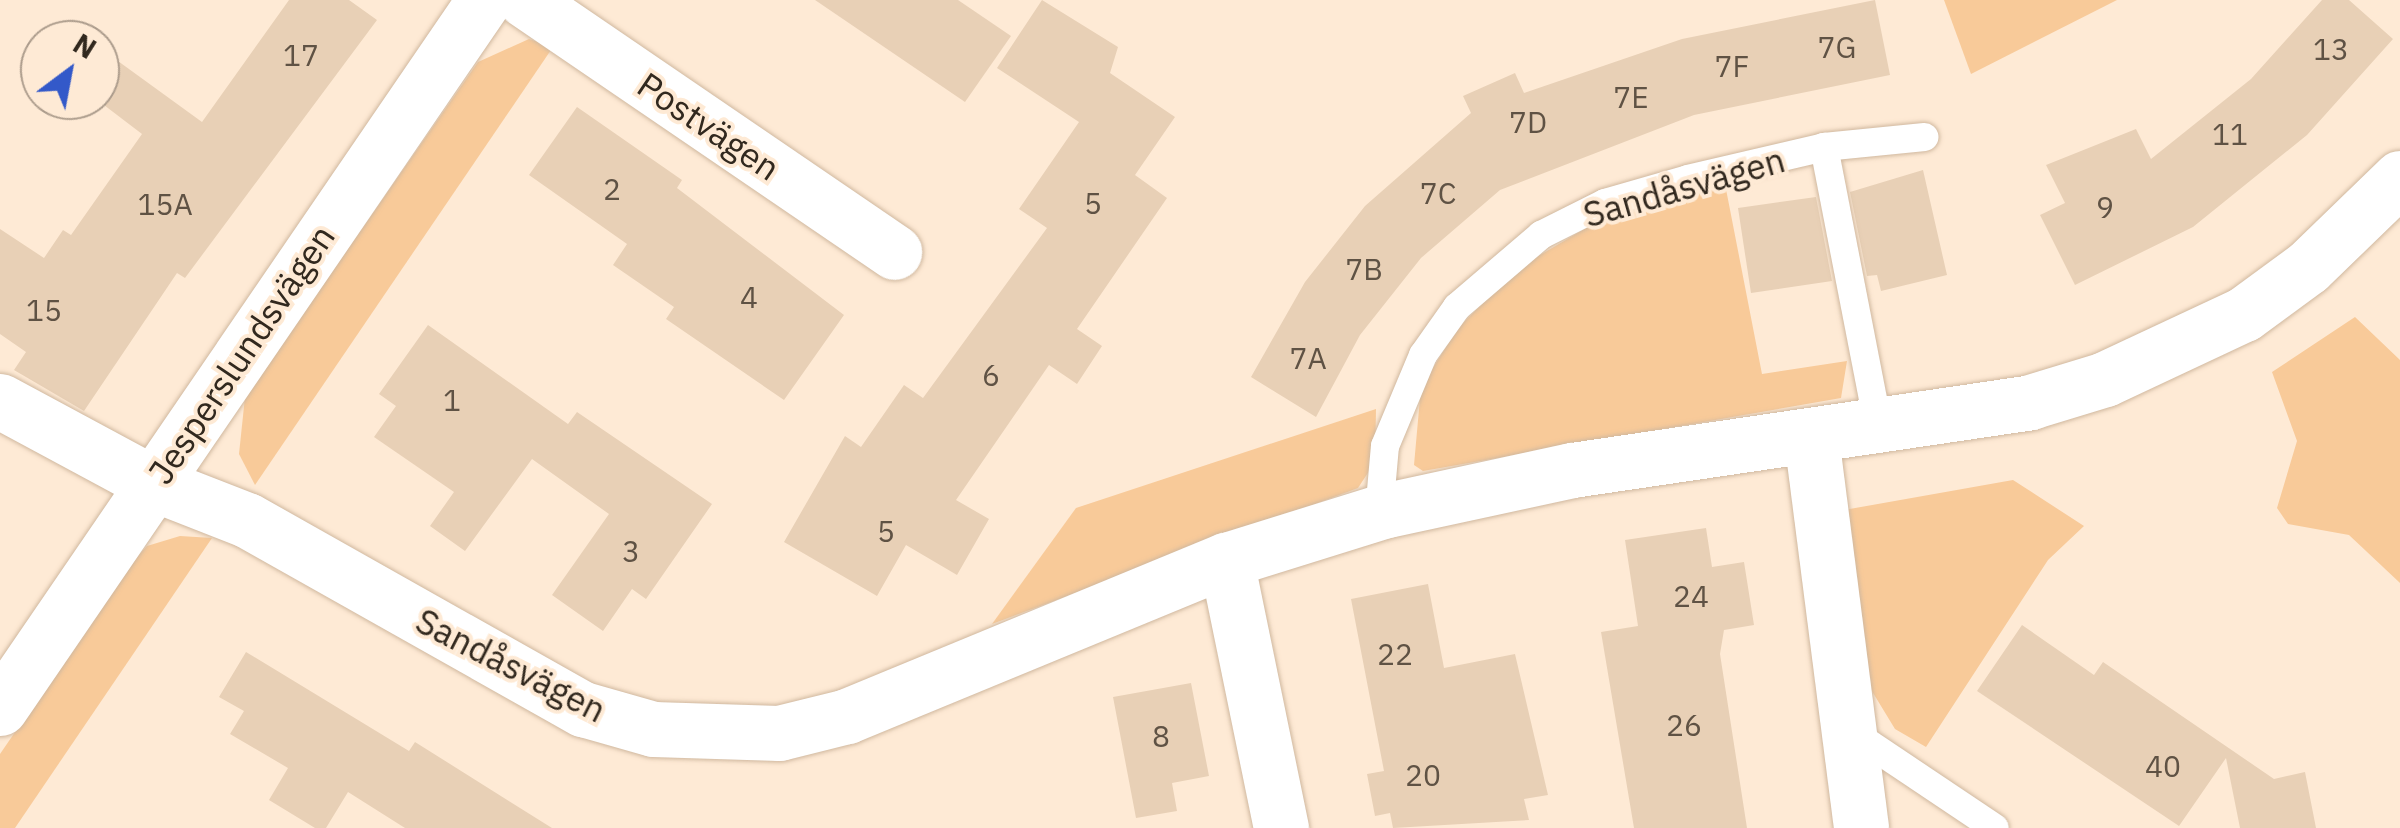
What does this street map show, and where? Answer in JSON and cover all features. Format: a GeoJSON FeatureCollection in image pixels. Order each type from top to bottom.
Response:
{"type":"FeatureCollection","features":[{"type":"Feature","properties":{"kind":"street","name":"Jesperslundsvägen"},"geometry":{"type":"LineString","coordinates":[[0,708],[484,0]]}},
{"type":"Feature","properties":{"kind":"street","name":"Postvägen"},"geometry":{"type":"LineString","coordinates":[[525,0],[894,252]]}},
{"type":"Feature","properties":{"kind":"street","name":"Sandåsvägen"},"geometry":{"type":"LineString","coordinates":[[0,401],[152,483],[247,520],[584,709],[721,737],[846,716],[1226,560],[1379,513],[1572,470],[2030,402],[2181,348],[2308,267],[2400,178]]}},
{"type":"Feature","properties":{"kind":"street"},"geometry":{"type":"LineString","coordinates":[[1811,437],[1861,828]]}},
{"type":"Feature","properties":{"kind":"street"},"geometry":{"type":"LineString","coordinates":[[1226,560],[1281,828]]}},
{"type":"Feature","properties":{"kind":"lane","name":"Sandåsvägen"},"geometry":{"type":"LineString","coordinates":[[1379,513],[1399,400],[1457,307],[1490,274],[1605,203],[1824,148],[1925,137]]}},
{"type":"Feature","properties":{"kind":"lane"},"geometry":{"type":"LineString","coordinates":[[1824,148],[1878,426]]}},
{"type":"Feature","properties":{"kind":"lane"},"geometry":{"type":"LineString","coordinates":[[1848,730],[1994,828]]}},
{"type":"Feature","properties":{"kind":"shaded area"},"geometry":{"type":"Polygon","coordinates":[[[1944,0],[2117,0],[1971,74],[1944,0]]]}},
{"type":"Feature","properties":{"kind":"shaded area"},"geometry":{"type":"Polygon","coordinates":[[[529,39],[553,47],[255,485],[239,454],[245,397],[478,62],[529,39]]]}},
{"type":"Feature","properties":{"kind":"shaded area"},"geometry":{"type":"Polygon","coordinates":[[[1725,184],[1762,374],[1847,361],[1841,398],[1423,471],[1414,465],[1421,387],[1458,328],[1518,268],[1593,224],[1725,184]]]}},
{"type":"Feature","properties":{"kind":"shaded area"},"geometry":{"type":"Polygon","coordinates":[[[2355,317],[2400,360],[2400,583],[2349,535],[2288,524],[2277,508],[2297,441],[2272,372],[2355,317]]]}},
{"type":"Feature","properties":{"kind":"shaded area"},"geometry":{"type":"Polygon","coordinates":[[[1376,409],[1375,462],[1358,488],[992,624],[1076,508],[1376,409]]]}},
{"type":"Feature","properties":{"kind":"shaded area"},"geometry":{"type":"Polygon","coordinates":[[[2013,480],[2084,526],[2048,560],[1926,747],[1895,729],[1867,683],[1844,510],[2013,480]]]}},
{"type":"Feature","properties":{"kind":"shaded area"},"geometry":{"type":"Polygon","coordinates":[[[180,536],[212,538],[15,828],[0,828],[0,754],[129,566],[147,546],[180,536]]]}},
{"type":"Feature","properties":{"kind":"building"},"geometry":{"type":"Polygon","coordinates":[[[289,0],[349,0],[377,20],[185,278],[177,273],[84,411],[14,370],[26,352],[0,334],[0,229],[44,258],[63,230],[71,235],[142,134],[120,117],[120,63],[202,122],[289,0]]]}},
{"type":"Feature","properties":{"kind":"building"},"geometry":{"type":"Polygon","coordinates":[[[815,0],[958,0],[1011,36],[965,102],[815,0]]]}},
{"type":"Feature","properties":{"kind":"building"},"geometry":{"type":"Polygon","coordinates":[[[1042,0],[1118,47],[1110,73],[1175,117],[1135,175],[1167,198],[1077,329],[1102,346],[1077,384],[1049,365],[956,500],[989,519],[957,575],[906,545],[877,596],[784,542],[845,436],[861,447],[904,385],[923,398],[1047,228],[1019,209],[1079,122],[997,68],[1042,0]]]}},
{"type":"Feature","properties":{"kind":"building"},"geometry":{"type":"Polygon","coordinates":[[[1875,0],[1890,75],[1694,115],[1500,190],[1421,258],[1360,335],[1316,417],[1251,377],[1305,282],[1365,206],[1471,113],[1463,96],[1515,73],[1524,93],[1682,39],[1875,0]]]}},
{"type":"Feature","properties":{"kind":"building"},"geometry":{"type":"Polygon","coordinates":[[[2322,0],[2349,0],[2393,39],[2307,135],[2193,227],[2075,285],[2040,215],[2065,203],[2046,165],[2136,129],[2151,159],[2251,79],[2322,0]]]}},
{"type":"Feature","properties":{"kind":"building"},"geometry":{"type":"Polygon","coordinates":[[[577,107],[682,180],[677,188],[844,315],[784,400],[666,319],[674,307],[613,265],[627,244],[529,175],[577,107]]]}},
{"type":"Feature","properties":{"kind":"building"},"geometry":{"type":"Polygon","coordinates":[[[1923,170],[1947,275],[1881,291],[1877,275],[1867,276],[1850,192],[1923,170]]]}},
{"type":"Feature","properties":{"kind":"building"},"geometry":{"type":"Polygon","coordinates":[[[1816,197],[1832,281],[1751,293],[1738,208],[1816,197]]]}},
{"type":"Feature","properties":{"kind":"building"},"geometry":{"type":"Polygon","coordinates":[[[428,325],[568,424],[577,412],[712,504],[646,599],[632,589],[603,631],[552,595],[609,514],[532,459],[465,551],[430,526],[454,492],[374,437],[396,406],[379,394],[428,325]]]}},
{"type":"Feature","properties":{"kind":"building"},"geometry":{"type":"Polygon","coordinates":[[[1706,528],[1712,567],[1744,562],[1754,625],[1724,630],[1720,654],[1747,828],[1634,828],[1601,632],[1638,626],[1625,540],[1706,528]]]}},
{"type":"Feature","properties":{"kind":"building"},"geometry":{"type":"Polygon","coordinates":[[[1428,584],[1444,668],[1515,654],[1548,795],[1524,799],[1529,820],[1393,828],[1390,813],[1375,816],[1367,774],[1384,771],[1351,599],[1428,584]]]}},
{"type":"Feature","properties":{"kind":"building"},"geometry":{"type":"Polygon","coordinates":[[[2022,625],[2094,675],[2103,662],[2274,779],[2305,772],[2316,828],[2240,828],[2226,758],[2179,826],[1977,691],[2022,625]]]}},
{"type":"Feature","properties":{"kind":"building"},"geometry":{"type":"Polygon","coordinates":[[[246,652],[409,751],[415,742],[552,828],[405,828],[348,792],[326,828],[315,828],[269,800],[288,768],[230,734],[244,711],[219,697],[246,652]]]}},
{"type":"Feature","properties":{"kind":"building"},"geometry":{"type":"Polygon","coordinates":[[[1191,683],[1209,776],[1172,783],[1177,811],[1136,818],[1113,697],[1191,683]]]}}]}
